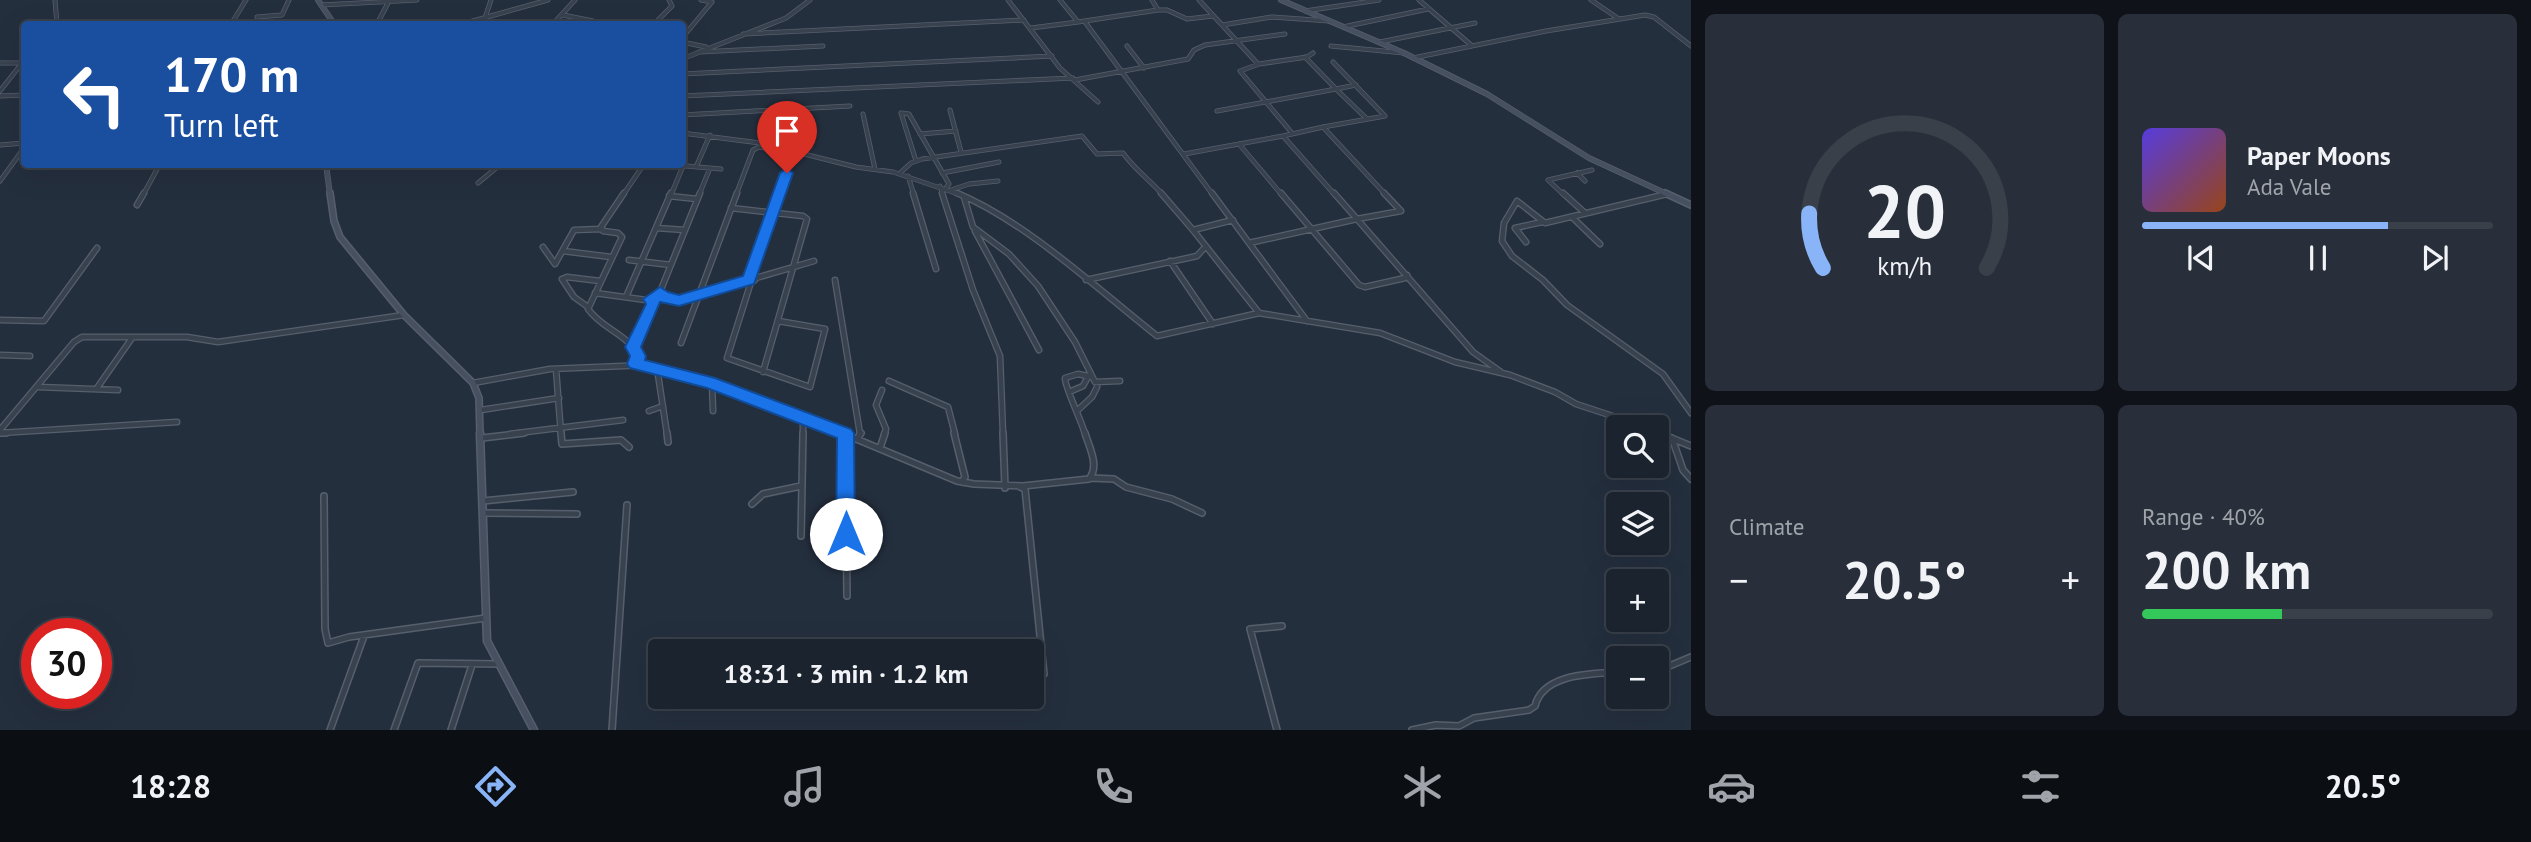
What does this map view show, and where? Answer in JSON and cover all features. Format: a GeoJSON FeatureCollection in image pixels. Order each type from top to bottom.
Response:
{"type":"FeatureCollection","features":[{"type":"Feature","properties":{"kind":"street"},"geometry":{"type":"LineString","coordinates":[[55,0],[57,21]]}},
{"type":"Feature","properties":{"kind":"street"},"geometry":{"type":"LineString","coordinates":[[233,21],[246,0]]}},
{"type":"Feature","properties":{"kind":"street"},"geometry":{"type":"LineString","coordinates":[[257,17],[282,15],[289,0]]}},
{"type":"Feature","properties":{"kind":"street"},"geometry":{"type":"LineString","coordinates":[[320,2],[388,3],[417,0]]}},
{"type":"Feature","properties":{"kind":"street"},"geometry":{"type":"LineString","coordinates":[[485,18],[491,0]]}},
{"type":"Feature","properties":{"kind":"street"},"geometry":{"type":"LineString","coordinates":[[473,21],[548,0]]}},
{"type":"Feature","properties":{"kind":"street"},"geometry":{"type":"LineString","coordinates":[[556,21],[575,0]]}},
{"type":"Feature","properties":{"kind":"street"},"geometry":{"type":"LineString","coordinates":[[657,21],[672,6],[669,0]]}},
{"type":"Feature","properties":{"kind":"street"},"geometry":{"type":"LineString","coordinates":[[686,35],[712,2],[701,0]]}},
{"type":"Feature","properties":{"kind":"street"},"geometry":{"type":"LineString","coordinates":[[686,57],[786,18],[810,0]]}},
{"type":"Feature","properties":{"kind":"street"},"geometry":{"type":"LineString","coordinates":[[1008,0],[1063,71],[1098,102]]}},
{"type":"Feature","properties":{"kind":"street"},"geometry":{"type":"LineString","coordinates":[[1060,0],[1078,22]]}},
{"type":"Feature","properties":{"kind":"street"},"geometry":{"type":"LineString","coordinates":[[1152,0],[1158,10]]}},
{"type":"Feature","properties":{"kind":"street"},"geometry":{"type":"LineString","coordinates":[[1199,0],[1259,64]]}},
{"type":"Feature","properties":{"kind":"street"},"geometry":{"type":"LineString","coordinates":[[1281,0],[1404,53],[1486,94],[1589,158],[1691,205]]}},
{"type":"Feature","properties":{"kind":"street"},"geometry":{"type":"LineString","coordinates":[[1305,10],[1379,0]]}},
{"type":"Feature","properties":{"kind":"street"},"geometry":{"type":"LineString","coordinates":[[1419,0],[1472,45]]}},
{"type":"Feature","properties":{"kind":"street"},"geometry":{"type":"LineString","coordinates":[[1591,0],[1620,19]]}},
{"type":"Feature","properties":{"kind":"street"},"geometry":{"type":"LineString","coordinates":[[320,2],[332,21]]}},
{"type":"Feature","properties":{"kind":"street"},"geometry":{"type":"LineString","coordinates":[[379,21],[388,3]]}},
{"type":"Feature","properties":{"kind":"street"},"geometry":{"type":"LineString","coordinates":[[1343,27],[1428,9]]}},
{"type":"Feature","properties":{"kind":"street"},"geometry":{"type":"LineString","coordinates":[[1030,28],[1158,10],[1167,10],[1187,19],[1213,16]]}},
{"type":"Feature","properties":{"kind":"street"},"geometry":{"type":"LineString","coordinates":[[562,15],[593,21]]}},
{"type":"Feature","properties":{"kind":"street"},"geometry":{"type":"LineString","coordinates":[[1413,58],[1472,45],[1651,16],[1691,46]]}},
{"type":"Feature","properties":{"kind":"street"},"geometry":{"type":"LineString","coordinates":[[1222,25],[1272,17],[1330,21]]}},
{"type":"Feature","properties":{"kind":"street"},"geometry":{"type":"LineString","coordinates":[[743,33],[1024,20]]}},
{"type":"Feature","properties":{"kind":"street"},"geometry":{"type":"LineString","coordinates":[[1085,22],[1307,321]]}},
{"type":"Feature","properties":{"kind":"street"},"geometry":{"type":"LineString","coordinates":[[1378,42],[1475,23]]}},
{"type":"Feature","properties":{"kind":"street"},"geometry":{"type":"LineString","coordinates":[[686,96],[1074,79],[1122,73],[1188,59],[1194,50],[1205,45],[1285,34]]}},
{"type":"Feature","properties":{"kind":"street"},"geometry":{"type":"LineString","coordinates":[[686,41],[707,47]]}},
{"type":"Feature","properties":{"kind":"street"},"geometry":{"type":"LineString","coordinates":[[695,52],[823,46]]}},
{"type":"Feature","properties":{"kind":"street"},"geometry":{"type":"LineString","coordinates":[[1127,46],[1145,68]]}},
{"type":"Feature","properties":{"kind":"street"},"geometry":{"type":"LineString","coordinates":[[1331,46],[1404,53]]}},
{"type":"Feature","properties":{"kind":"street"},"geometry":{"type":"LineString","coordinates":[[1293,133],[1240,73],[1244,68],[1305,57],[1313,53]]}},
{"type":"Feature","properties":{"kind":"street"},"geometry":{"type":"LineString","coordinates":[[686,74],[1052,56]]}},
{"type":"Feature","properties":{"kind":"street"},"geometry":{"type":"LineString","coordinates":[[1305,57],[1367,119]]}},
{"type":"Feature","properties":{"kind":"street"},"geometry":{"type":"LineString","coordinates":[[1184,155],[1386,114],[1333,62]]}},
{"type":"Feature","properties":{"kind":"street"},"geometry":{"type":"LineString","coordinates":[[0,63],[21,63]]}},
{"type":"Feature","properties":{"kind":"street"},"geometry":{"type":"LineString","coordinates":[[0,91],[21,65]]}},
{"type":"Feature","properties":{"kind":"street"},"geometry":{"type":"LineString","coordinates":[[1061,79],[1063,71]]}},
{"type":"Feature","properties":{"kind":"street"},"geometry":{"type":"LineString","coordinates":[[1217,111],[1357,85]]}},
{"type":"Feature","properties":{"kind":"street"},"geometry":{"type":"LineString","coordinates":[[0,96],[21,95]]}},
{"type":"Feature","properties":{"kind":"street"},"geometry":{"type":"LineString","coordinates":[[686,115],[850,106]]}},
{"type":"Feature","properties":{"kind":"street"},"geometry":{"type":"LineString","coordinates":[[950,110],[961,152]]}},
{"type":"Feature","properties":{"kind":"street"},"geometry":{"type":"LineString","coordinates":[[916,161],[900,114],[908,113],[949,184],[949,189]]}},
{"type":"Feature","properties":{"kind":"street"},"geometry":{"type":"LineString","coordinates":[[863,114],[875,169]]}},
{"type":"Feature","properties":{"kind":"street"},"geometry":{"type":"LineString","coordinates":[[774,146],[776,125]]}},
{"type":"Feature","properties":{"kind":"street"},"geometry":{"type":"LineString","coordinates":[[1250,243],[1401,211],[1323,127]]}},
{"type":"Feature","properties":{"kind":"street"},"geometry":{"type":"LineString","coordinates":[[919,134],[956,131]]}},
{"type":"Feature","properties":{"kind":"street"},"geometry":{"type":"LineString","coordinates":[[686,133],[774,146],[850,166],[900,173],[949,189],[1022,230],[1157,336],[1259,313],[1380,333],[1455,362],[1501,372],[1555,392],[1576,404],[1610,415]]}},
{"type":"Feature","properties":{"kind":"street"},"geometry":{"type":"LineString","coordinates":[[696,167],[710,135]]}},
{"type":"Feature","properties":{"kind":"street"},"geometry":{"type":"LineString","coordinates":[[900,173],[916,161],[932,157],[1082,136],[1097,154],[1123,153],[1136,171],[1146,175],[1259,313]]}},
{"type":"Feature","properties":{"kind":"street"},"geometry":{"type":"LineString","coordinates":[[1283,136],[1473,352],[1501,372]]}},
{"type":"Feature","properties":{"kind":"street"},"geometry":{"type":"LineString","coordinates":[[1239,144],[1359,285],[1385,283],[1405,278],[1407,275]]}},
{"type":"Feature","properties":{"kind":"street"},"geometry":{"type":"LineString","coordinates":[[0,145],[21,145]]}},
{"type":"Feature","properties":{"kind":"street"},"geometry":{"type":"LineString","coordinates":[[681,343],[754,148],[794,152]]}},
{"type":"Feature","properties":{"kind":"street"},"geometry":{"type":"LineString","coordinates":[[0,181],[21,150]]}},
{"type":"Feature","properties":{"kind":"street"},"geometry":{"type":"LineString","coordinates":[[778,321],[825,329],[812,385],[807,387],[730,361],[727,357],[794,152]]}},
{"type":"Feature","properties":{"kind":"street"},"geometry":{"type":"LineString","coordinates":[[942,173],[999,162]]}},
{"type":"Feature","properties":{"kind":"street"},"geometry":{"type":"LineString","coordinates":[[686,166],[721,169]]}},
{"type":"Feature","properties":{"kind":"street"},"geometry":{"type":"LineString","coordinates":[[137,205],[158,168]]}},
{"type":"Feature","properties":{"kind":"street"},"geometry":{"type":"LineString","coordinates":[[327,168],[334,222],[340,237],[404,315],[473,383],[481,410],[487,641],[534,730]]}},
{"type":"Feature","properties":{"kind":"street"},"geometry":{"type":"LineString","coordinates":[[478,183],[497,168]]}},
{"type":"Feature","properties":{"kind":"street"},"geometry":{"type":"LineString","coordinates":[[601,229],[642,168]]}},
{"type":"Feature","properties":{"kind":"street"},"geometry":{"type":"LineString","coordinates":[[626,297],[682,168]]}},
{"type":"Feature","properties":{"kind":"street"},"geometry":{"type":"LineString","coordinates":[[595,293],[651,299],[660,292],[710,169]]}},
{"type":"Feature","properties":{"kind":"street"},"geometry":{"type":"LineString","coordinates":[[1586,213],[1548,180],[1592,170]]}},
{"type":"Feature","properties":{"kind":"street"},"geometry":{"type":"LineString","coordinates":[[1577,173],[1585,181]]}},
{"type":"Feature","properties":{"kind":"street"},"geometry":{"type":"LineString","coordinates":[[907,176],[936,269]]}},
{"type":"Feature","properties":{"kind":"street"},"geometry":{"type":"LineString","coordinates":[[949,189],[998,181]]}},
{"type":"Feature","properties":{"kind":"street"},"geometry":{"type":"LineString","coordinates":[[940,186],[973,289],[1000,356],[1005,488]]}},
{"type":"Feature","properties":{"kind":"street"},"geometry":{"type":"LineString","coordinates":[[1526,242],[1515,228],[1668,194]]}},
{"type":"Feature","properties":{"kind":"street"},"geometry":{"type":"LineString","coordinates":[[669,196],[697,199]]}},
{"type":"Feature","properties":{"kind":"street"},"geometry":{"type":"LineString","coordinates":[[964,196],[973,227],[1039,350]]}},
{"type":"Feature","properties":{"kind":"street"},"geometry":{"type":"LineString","coordinates":[[1543,222],[1517,201],[1504,223],[1502,241],[1506,248],[1567,305],[1663,374],[1691,413]]}},
{"type":"Feature","properties":{"kind":"street"},"geometry":{"type":"LineString","coordinates":[[732,208],[806,218],[763,372]]}},
{"type":"Feature","properties":{"kind":"street"},"geometry":{"type":"LineString","coordinates":[[1571,217],[1600,244]]}},
{"type":"Feature","properties":{"kind":"street"},"geometry":{"type":"LineString","coordinates":[[1193,230],[1233,220]]}},
{"type":"Feature","properties":{"kind":"street"},"geometry":{"type":"LineString","coordinates":[[973,227],[1009,254],[1038,286],[1075,342],[1095,382],[1120,381]]}},
{"type":"Feature","properties":{"kind":"street"},"geometry":{"type":"LineString","coordinates":[[656,228],[685,230]]}},
{"type":"Feature","properties":{"kind":"street"},"geometry":{"type":"LineString","coordinates":[[542,247],[553,264],[574,230],[601,229],[621,235],[589,307]]}},
{"type":"Feature","properties":{"kind":"street"},"geometry":{"type":"LineString","coordinates":[[1086,280],[1196,256],[1205,247]]}},
{"type":"Feature","properties":{"kind":"street"},"geometry":{"type":"LineString","coordinates":[[0,320],[44,321],[97,248]]}},
{"type":"Feature","properties":{"kind":"street"},"geometry":{"type":"LineString","coordinates":[[563,251],[611,257]]}},
{"type":"Feature","properties":{"kind":"street"},"geometry":{"type":"LineString","coordinates":[[629,260],[671,265]]}},
{"type":"Feature","properties":{"kind":"street"},"geometry":{"type":"LineString","coordinates":[[660,292],[661,297],[679,300],[814,261]]}},
{"type":"Feature","properties":{"kind":"street"},"geometry":{"type":"LineString","coordinates":[[1170,261],[1213,324]]}},
{"type":"Feature","properties":{"kind":"street"},"geometry":{"type":"LineString","coordinates":[[600,281],[566,276],[562,279],[574,297],[589,307],[597,320],[633,347],[638,356],[635,364]]}},
{"type":"Feature","properties":{"kind":"street"},"geometry":{"type":"LineString","coordinates":[[835,280],[861,432],[857,439]]}},
{"type":"Feature","properties":{"kind":"street"},"geometry":{"type":"LineString","coordinates":[[633,347],[653,303],[651,299]]}},
{"type":"Feature","properties":{"kind":"street"},"geometry":{"type":"LineString","coordinates":[[0,432],[74,342],[82,337],[169,338],[178,335],[200,339],[213,338],[218,342],[404,315]]}},
{"type":"Feature","properties":{"kind":"street"},"geometry":{"type":"LineString","coordinates":[[96,388],[132,337]]}},
{"type":"Feature","properties":{"kind":"street"},"geometry":{"type":"LineString","coordinates":[[0,355],[30,356]]}},
{"type":"Feature","properties":{"kind":"street"},"geometry":{"type":"LineString","coordinates":[[473,383],[556,369],[635,364],[712,383],[803,416],[962,482],[1005,488],[1091,478],[1114,479],[1120,484],[1154,497],[1171,499],[1202,513]]}},
{"type":"Feature","properties":{"kind":"street"},"geometry":{"type":"LineString","coordinates":[[657,368],[668,442]]}},
{"type":"Feature","properties":{"kind":"street"},"geometry":{"type":"LineString","coordinates":[[556,369],[562,444],[621,440],[629,447]]}},
{"type":"Feature","properties":{"kind":"street"},"geometry":{"type":"LineString","coordinates":[[1091,376],[1065,378],[1094,464],[1091,478]]}},
{"type":"Feature","properties":{"kind":"street"},"geometry":{"type":"LineString","coordinates":[[1069,392],[1083,386],[1091,376]]}},
{"type":"Feature","properties":{"kind":"street"},"geometry":{"type":"LineString","coordinates":[[889,381],[948,407],[965,477],[962,482]]}},
{"type":"Feature","properties":{"kind":"street"},"geometry":{"type":"LineString","coordinates":[[712,383],[713,411]]}},
{"type":"Feature","properties":{"kind":"street"},"geometry":{"type":"LineString","coordinates":[[38,387],[118,390]]}},
{"type":"Feature","properties":{"kind":"street"},"geometry":{"type":"LineString","coordinates":[[1078,410],[1092,397],[1097,387]]}},
{"type":"Feature","properties":{"kind":"street"},"geometry":{"type":"LineString","coordinates":[[880,448],[886,429],[876,405],[882,390]]}},
{"type":"Feature","properties":{"kind":"street"},"geometry":{"type":"LineString","coordinates":[[481,410],[559,398]]}},
{"type":"Feature","properties":{"kind":"street"},"geometry":{"type":"LineString","coordinates":[[649,411],[663,405]]}},
{"type":"Feature","properties":{"kind":"street"},"geometry":{"type":"LineString","coordinates":[[800,536],[803,416]]}},
{"type":"Feature","properties":{"kind":"street"},"geometry":{"type":"LineString","coordinates":[[482,438],[623,419]]}},
{"type":"Feature","properties":{"kind":"street"},"geometry":{"type":"LineString","coordinates":[[0,432],[177,422]]}},
{"type":"Feature","properties":{"kind":"street"},"geometry":{"type":"LineString","coordinates":[[845,433],[847,596]]}},
{"type":"Feature","properties":{"kind":"street"},"geometry":{"type":"LineString","coordinates":[[1669,437],[1691,446]]}},
{"type":"Feature","properties":{"kind":"street"},"geometry":{"type":"LineString","coordinates":[[1672,438],[1683,470],[1691,480]]}},
{"type":"Feature","properties":{"kind":"street"},"geometry":{"type":"LineString","coordinates":[[752,504],[763,494],[801,486]]}},
{"type":"Feature","properties":{"kind":"street"},"geometry":{"type":"LineString","coordinates":[[1019,486],[1025,489],[1040,639]]}},
{"type":"Feature","properties":{"kind":"street"},"geometry":{"type":"LineString","coordinates":[[483,502],[573,492]]}},
{"type":"Feature","properties":{"kind":"street"},"geometry":{"type":"LineString","coordinates":[[324,496],[327,641],[331,643],[349,637],[486,618]]}},
{"type":"Feature","properties":{"kind":"street"},"geometry":{"type":"LineString","coordinates":[[612,730],[627,505]]}},
{"type":"Feature","properties":{"kind":"street"},"geometry":{"type":"LineString","coordinates":[[484,513],[576,514]]}},
{"type":"Feature","properties":{"kind":"street"},"geometry":{"type":"LineString","coordinates":[[1278,730],[1250,629],[1282,626]]}},
{"type":"Feature","properties":{"kind":"street"},"geometry":{"type":"LineString","coordinates":[[330,730],[364,636]]}},
{"type":"Feature","properties":{"kind":"street"},"geometry":{"type":"LineString","coordinates":[[1669,666],[1691,657]]}},
{"type":"Feature","properties":{"kind":"street"},"geometry":{"type":"LineString","coordinates":[[394,730],[416,664],[499,664]]}},
{"type":"Feature","properties":{"kind":"street"},"geometry":{"type":"LineString","coordinates":[[451,730],[471,666]]}},
{"type":"Feature","properties":{"kind":"street"},"geometry":{"type":"LineString","coordinates":[[1412,730],[1436,725],[1459,726],[1474,718],[1529,710],[1549,686],[1568,679],[1606,674]]}},
{"type":"Feature","properties":{"kind":"route"},"geometry":{"type":"LineString","coordinates":[[787,173],[754,274],[751,274],[749,280],[679,300],[661,297],[660,292],[651,299],[653,303],[633,347],[638,356],[635,364],[709,383],[845,433],[846,534]]}}]}
